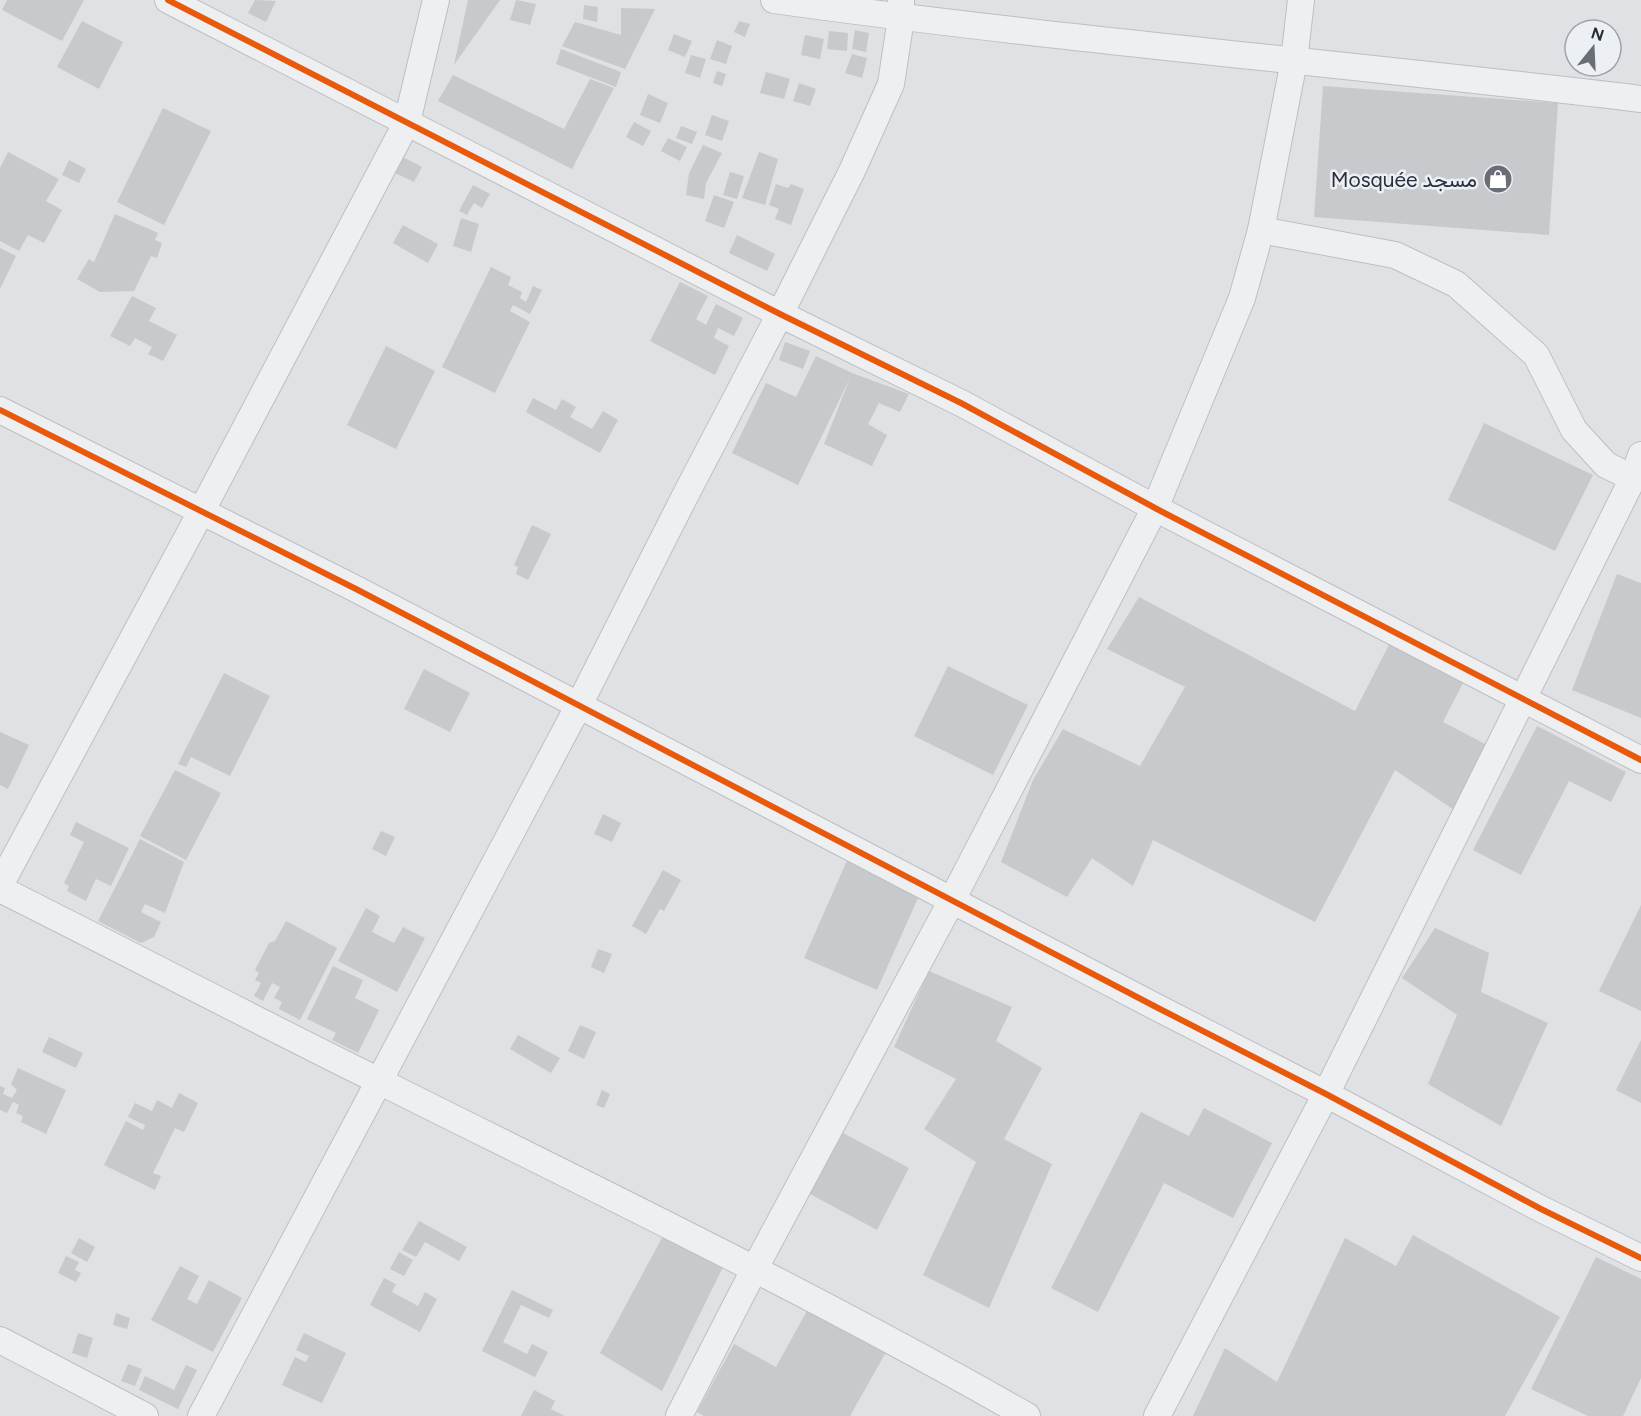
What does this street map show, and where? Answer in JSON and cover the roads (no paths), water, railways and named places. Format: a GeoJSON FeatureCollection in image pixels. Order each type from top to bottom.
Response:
{"type":"FeatureCollection","features":[{"type":"Feature","properties":{"kind":"street"},"geometry":{"type":"LineString","coordinates":[[168,0],[780,315],[961,403],[1155,508],[1641,760]]}},
{"type":"Feature","properties":{"kind":"street"},"geometry":{"type":"LineString","coordinates":[[436,0],[407,122],[0,887],[379,1081],[653,1217],[953,1374],[1027,1416]]}},
{"type":"Feature","properties":{"kind":"street"},"geometry":{"type":"LineString","coordinates":[[774,0],[901,9],[1294,61],[1641,99]]}},
{"type":"Feature","properties":{"kind":"street"},"geometry":{"type":"LineString","coordinates":[[679,1416],[754,1270],[952,900],[1155,508],[1242,297],[1261,230],[1294,61],[1301,0]]}},
{"type":"Feature","properties":{"kind":"street"},"geometry":{"type":"LineString","coordinates":[[201,1416],[579,705],[780,315],[882,108],[891,84],[901,9]]}},
{"type":"Feature","properties":{"kind":"street"},"geometry":{"type":"LineString","coordinates":[[1157,1416],[1326,1094],[1524,699],[1637,466],[1606,465],[1574,430],[1536,355],[1456,284],[1395,255],[1261,230]]}},
{"type":"Feature","properties":{"kind":"street"},"geometry":{"type":"LineString","coordinates":[[0,410],[357,589],[1326,1094],[1541,1209],[1641,1258]]}},
{"type":"Feature","properties":{"kind":"street"},"geometry":{"type":"LineString","coordinates":[[0,1340],[145,1416]]}},
{"type":"Feature","properties":{"kind":"place","name":"Mosquée مسجد"},"geometry":{"type":"Point","coordinates":[1498,179]}}]}
